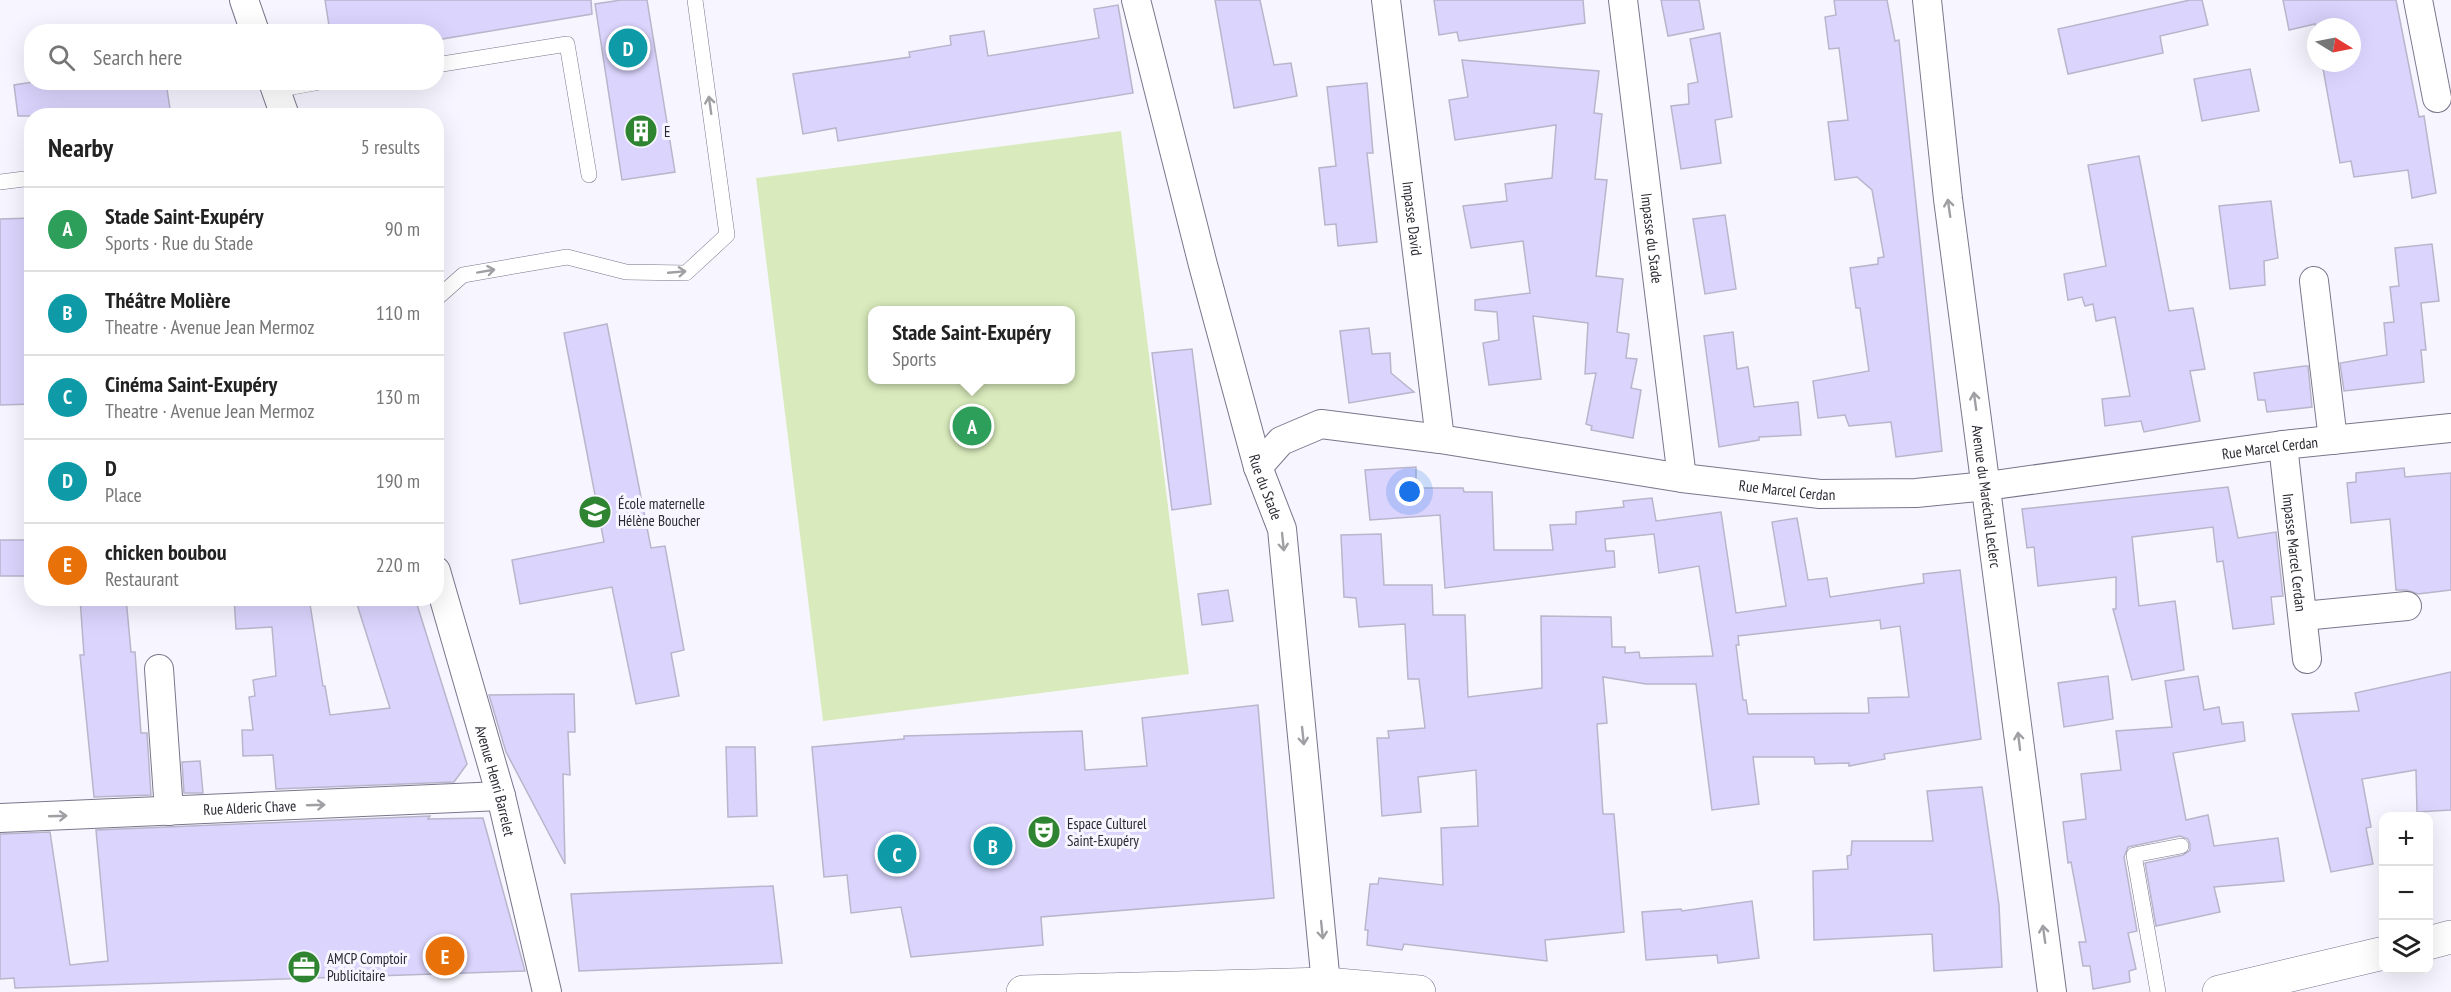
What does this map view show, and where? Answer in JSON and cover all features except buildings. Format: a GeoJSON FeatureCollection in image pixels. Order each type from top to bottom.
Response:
{"type":"FeatureCollection","features":[{"type":"Feature","properties":{"kind":"street"},"geometry":{"type":"LineString","coordinates":[[244,0],[252,24]]}},
{"type":"Feature","properties":{"kind":"street","name":"Rue du Stade"},"geometry":{"type":"LineString","coordinates":[[1136,0],[1203,265],[1258,467],[1282,529],[1326,984]]}},
{"type":"Feature","properties":{"kind":"street","name":"Impasse David"},"geometry":{"type":"LineString","coordinates":[[1386,0],[1440,439]]}},
{"type":"Feature","properties":{"kind":"street","name":"Impasse du Stade"},"geometry":{"type":"LineString","coordinates":[[1623,0],[1682,478]]}},
{"type":"Feature","properties":{"kind":"street","name":"Avenue du Maréchal Leclerc"},"geometry":{"type":"LineString","coordinates":[[1927,0],[1948,199],[2052,992]]}},
{"type":"Feature","properties":{"kind":"street"},"geometry":{"type":"LineString","coordinates":[[2418,0],[2437,98]]}},
{"type":"Feature","properties":{"kind":"street","name":"Rue Marcel Cerdan"},"geometry":{"type":"LineString","coordinates":[[2314,281],[2333,440]]}},
{"type":"Feature","properties":{"kind":"street","name":"Rue Marcel Cerdan"},"geometry":{"type":"LineString","coordinates":[[1258,467],[1281,441],[1321,424],[1440,439],[1682,478],[1820,494],[1916,493],[1987,486],[2283,445],[2451,428]]}},
{"type":"Feature","properties":{"kind":"street","name":"Impasse Marcel Cerdan"},"geometry":{"type":"LineString","coordinates":[[2283,445],[2307,659]]}},
{"type":"Feature","properties":{"kind":"street","name":"Avenue Henri Barrelet"},"geometry":{"type":"LineString","coordinates":[[444,599],[501,796],[547,992]]}},
{"type":"Feature","properties":{"kind":"street"},"geometry":{"type":"LineString","coordinates":[[2303,616],[2407,606]]}},
{"type":"Feature","properties":{"kind":"street"},"geometry":{"type":"LineString","coordinates":[[159,669],[169,811]]}},
{"type":"Feature","properties":{"kind":"street","name":"Rue Alderic Chave"},"geometry":{"type":"LineString","coordinates":[[0,818],[501,796]]}},
{"type":"Feature","properties":{"kind":"street"},"geometry":{"type":"LineString","coordinates":[[2433,941],[2451,937]]}},
{"type":"Feature","properties":{"kind":"street"},"geometry":{"type":"LineString","coordinates":[[2219,992],[2379,954]]}},
{"type":"Feature","properties":{"kind":"street"},"geometry":{"type":"LineString","coordinates":[[1023,992],[1326,984],[1419,992]]}},
{"type":"Feature","properties":{"kind":"lane"},"geometry":{"type":"LineString","coordinates":[[444,292],[463,275],[567,257],[626,272],[686,273],[727,235],[695,0]]}},
{"type":"Feature","properties":{"kind":"lane"},"geometry":{"type":"LineString","coordinates":[[444,63],[567,44],[589,176]]}},
{"type":"Feature","properties":{"kind":"lane"},"geometry":{"type":"LineString","coordinates":[[278,96],[296,90]]}},
{"type":"Feature","properties":{"kind":"lane"},"geometry":{"type":"LineString","coordinates":[[0,182],[24,179]]}},
{"type":"Feature","properties":{"kind":"lane"},"geometry":{"type":"LineString","coordinates":[[2158,992],[2134,855],[2181,846]]}},
{"type":"Feature","properties":{"kind":"green space"},"geometry":{"type":"Polygon","coordinates":[[[1121,131],[1189,674],[823,721],[756,178],[1121,131]]]}},
{"type":"Feature","properties":{"kind":"place","name":"D"},"geometry":{"type":"Point","coordinates":[628,48]}},
{"type":"Feature","properties":{"kind":"place","name":"E"},"geometry":{"type":"Point","coordinates":[641,131]}},
{"type":"Feature","properties":{"kind":"place","name":"Stade Saint-Exupéry"},"geometry":{"type":"Point","coordinates":[972,426]}},
{"type":"Feature","properties":{"kind":"place","name":"École maternelle Hélène Boucher"},"geometry":{"type":"Point","coordinates":[595,512]}},
{"type":"Feature","properties":{"kind":"place","name":"Espace Culturel Saint-Exupéry"},"geometry":{"type":"Point","coordinates":[1044,832]}},
{"type":"Feature","properties":{"kind":"place","name":"Théâtre Molière"},"geometry":{"type":"Point","coordinates":[993,846]}},
{"type":"Feature","properties":{"kind":"place","name":"Cinéma Saint-Exupéry"},"geometry":{"type":"Point","coordinates":[897,854]}},
{"type":"Feature","properties":{"kind":"place","name":"chicken boubou"},"geometry":{"type":"Point","coordinates":[445,956]}},
{"type":"Feature","properties":{"kind":"place","name":"AMCP Comptoir Publicitaire"},"geometry":{"type":"Point","coordinates":[304,967]}}]}
